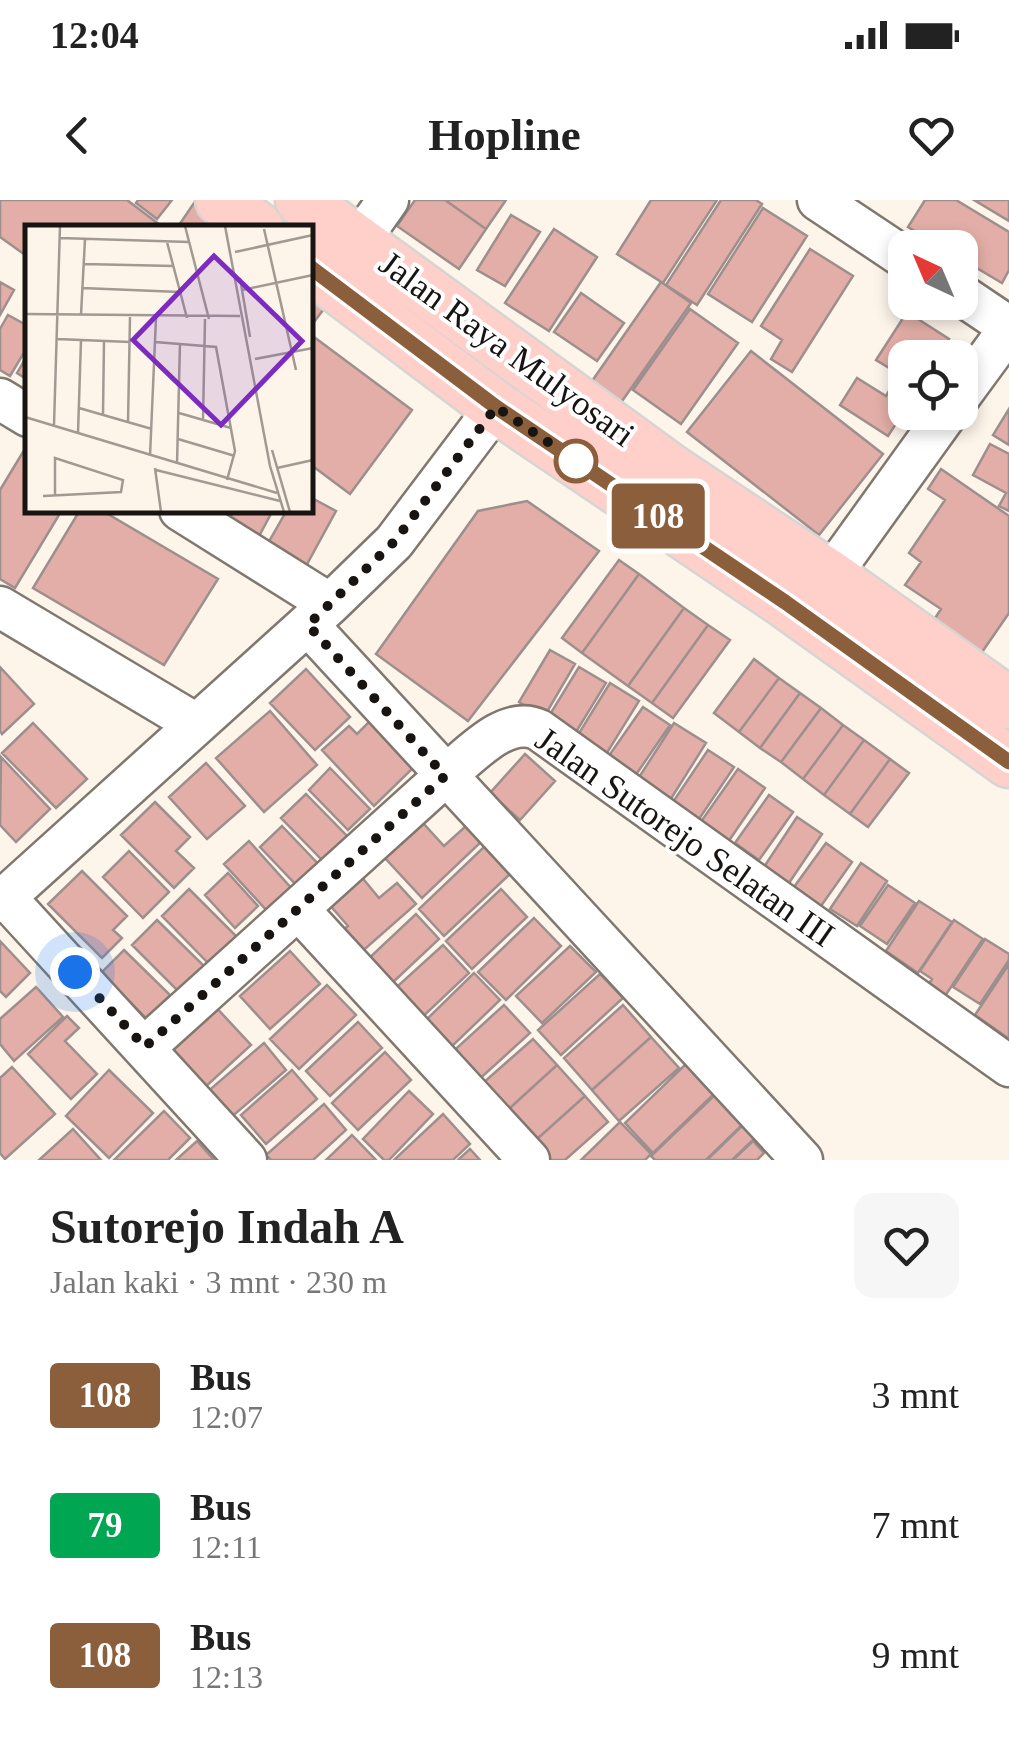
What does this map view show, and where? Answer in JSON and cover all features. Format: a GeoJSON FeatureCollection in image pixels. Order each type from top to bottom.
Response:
{"type":"FeatureCollection","features":[{"type":"Feature","properties":{"kind":"main road","name":"Jalan Raya Mulyosari"},"geometry":{"type":"LineString","coordinates":[[301,200],[672,470],[830,576],[952,692],[1006,753]]}},
{"type":"Feature","properties":{"kind":"main road","name":"Jalan Raya Mulyosari"},"geometry":{"type":"LineString","coordinates":[[312,269],[496,407],[785,602],[952,692],[1009,703]]}},
{"type":"Feature","properties":{"kind":"street"},"geometry":{"type":"LineString","coordinates":[[359,241],[388,200]]}},
{"type":"Feature","properties":{"kind":"street"},"geometry":{"type":"LineString","coordinates":[[818,200],[888,247]]}},
{"type":"Feature","properties":{"kind":"street"},"geometry":{"type":"LineString","coordinates":[[978,306],[1009,328],[978,371]]}},
{"type":"Feature","properties":{"kind":"street"},"geometry":{"type":"LineString","coordinates":[[0,399],[25,414]]}},
{"type":"Feature","properties":{"kind":"street"},"geometry":{"type":"LineString","coordinates":[[246,1160],[145,1047],[3,900],[319,615],[394,542],[496,407]]}},
{"type":"Feature","properties":{"kind":"street"},"geometry":{"type":"LineString","coordinates":[[830,576],[935,430]]}},
{"type":"Feature","properties":{"kind":"street"},"geometry":{"type":"LineString","coordinates":[[183,512],[319,615],[445,776],[802,1160]]}},
{"type":"Feature","properties":{"kind":"street"},"geometry":{"type":"LineString","coordinates":[[0,608],[196,724]]}},
{"type":"Feature","properties":{"kind":"street","name":"Jalan Sutorejo Selatan III"},"geometry":{"type":"LineString","coordinates":[[145,1047],[445,776],[508,728],[533,727],[1009,1066]]}},
{"type":"Feature","properties":{"kind":"street"},"geometry":{"type":"LineString","coordinates":[[298,909],[530,1160]]}},
{"type":"Feature","properties":{"kind":"building"},"geometry":{"type":"Polygon","coordinates":[[[0,200],[127,200],[160,225],[25,225],[25,255],[0,237],[0,200]]]}},
{"type":"Feature","properties":{"kind":"building"},"geometry":{"type":"Polygon","coordinates":[[[172,200],[157,219],[136,203],[172,200]]]}},
{"type":"Feature","properties":{"kind":"building"},"geometry":{"type":"Polygon","coordinates":[[[415,200],[445,200],[486,229],[459,269],[397,226],[415,200]]]}},
{"type":"Feature","properties":{"kind":"building"},"geometry":{"type":"Polygon","coordinates":[[[445,200],[506,200],[486,229],[445,200]]]}},
{"type":"Feature","properties":{"kind":"building"},"geometry":{"type":"Polygon","coordinates":[[[651,200],[717,200],[663,283],[617,254],[651,200]]]}},
{"type":"Feature","properties":{"kind":"building"},"geometry":{"type":"Polygon","coordinates":[[[721,200],[756,200],[762,204],[697,305],[666,285],[721,200]]]}},
{"type":"Feature","properties":{"kind":"building"},"geometry":{"type":"Polygon","coordinates":[[[925,200],[956,200],[1009,232],[1009,270],[1002,283],[978,269],[978,230],[908,227],[925,200]]]}},
{"type":"Feature","properties":{"kind":"building"},"geometry":{"type":"Polygon","coordinates":[[[974,200],[1009,200],[1009,221],[974,200]]]}},
{"type":"Feature","properties":{"kind":"building"},"geometry":{"type":"Polygon","coordinates":[[[194,203],[216,219],[212,225],[179,225],[194,203]]]}},
{"type":"Feature","properties":{"kind":"building"},"geometry":{"type":"Polygon","coordinates":[[[763,208],[807,236],[752,322],[708,294],[763,208]]]}},
{"type":"Feature","properties":{"kind":"building"},"geometry":{"type":"Polygon","coordinates":[[[511,215],[540,232],[505,286],[477,270],[511,215]]]}},
{"type":"Feature","properties":{"kind":"building"},"geometry":{"type":"Polygon","coordinates":[[[554,229],[597,257],[549,331],[505,303],[554,229]]]}},
{"type":"Feature","properties":{"kind":"building"},"geometry":{"type":"Polygon","coordinates":[[[810,249],[853,276],[792,372],[771,359],[782,340],[761,326],[810,249]]]}},
{"type":"Feature","properties":{"kind":"building"},"geometry":{"type":"Polygon","coordinates":[[[0,282],[14,290],[0,315],[0,282]]]}},
{"type":"Feature","properties":{"kind":"building"},"geometry":{"type":"Polygon","coordinates":[[[661,282],[691,303],[620,404],[590,384],[661,282]]]}},
{"type":"Feature","properties":{"kind":"building"},"geometry":{"type":"Polygon","coordinates":[[[312,291],[332,298],[312,325],[312,291]]]}},
{"type":"Feature","properties":{"kind":"building"},"geometry":{"type":"Polygon","coordinates":[[[581,293],[624,323],[597,361],[554,332],[581,293]]]}},
{"type":"Feature","properties":{"kind":"building"},"geometry":{"type":"Polygon","coordinates":[[[690,309],[738,343],[681,424],[633,390],[690,309]]]}},
{"type":"Feature","properties":{"kind":"building"},"geometry":{"type":"Polygon","coordinates":[[[8,315],[25,324],[25,351],[10,376],[0,370],[0,329],[8,315]]]}},
{"type":"Feature","properties":{"kind":"building"},"geometry":{"type":"Polygon","coordinates":[[[902,320],[919,320],[949,339],[948,340],[889,340],[902,320]]]}},
{"type":"Feature","properties":{"kind":"building"},"geometry":{"type":"Polygon","coordinates":[[[312,335],[412,410],[350,494],[312,466],[312,335]]]}},
{"type":"Feature","properties":{"kind":"building"},"geometry":{"type":"Polygon","coordinates":[[[888,341],[888,367],[876,360],[888,341]]]}},
{"type":"Feature","properties":{"kind":"building"},"geometry":{"type":"Polygon","coordinates":[[[751,351],[883,454],[819,535],[687,432],[751,351]]]}},
{"type":"Feature","properties":{"kind":"building"},"geometry":{"type":"Polygon","coordinates":[[[25,359],[25,378],[17,373],[25,359]]]}},
{"type":"Feature","properties":{"kind":"building"},"geometry":{"type":"Polygon","coordinates":[[[857,378],[886,396],[888,393],[888,430],[892,430],[888,436],[840,405],[857,378]]]}},
{"type":"Feature","properties":{"kind":"building"},"geometry":{"type":"Polygon","coordinates":[[[1009,409],[1009,445],[993,435],[1009,409]]]}},
{"type":"Feature","properties":{"kind":"building"},"geometry":{"type":"Polygon","coordinates":[[[990,444],[1009,454],[1009,511],[999,506],[1006,493],[973,475],[990,444]]]}},
{"type":"Feature","properties":{"kind":"building"},"geometry":{"type":"Polygon","coordinates":[[[23,452],[25,512],[61,512],[15,588],[0,579],[0,490],[23,452]]]}},
{"type":"Feature","properties":{"kind":"building"},"geometry":{"type":"Polygon","coordinates":[[[941,469],[1009,516],[1009,613],[978,658],[930,626],[941,609],[905,585],[921,562],[909,553],[945,500],[928,489],[941,469]]]}},
{"type":"Feature","properties":{"kind":"building"},"geometry":{"type":"Polygon","coordinates":[[[312,498],[336,511],[306,566],[267,545],[286,512],[312,512],[312,498]]]}},
{"type":"Feature","properties":{"kind":"building"},"geometry":{"type":"Polygon","coordinates":[[[527,501],[599,551],[468,721],[376,654],[478,511],[527,501]]]}},
{"type":"Feature","properties":{"kind":"building"},"geometry":{"type":"Polygon","coordinates":[[[79,512],[104,512],[218,579],[164,665],[33,588],[79,512]]]}},
{"type":"Feature","properties":{"kind":"building"},"geometry":{"type":"Polygon","coordinates":[[[233,512],[272,512],[258,538],[228,521],[233,512]]]}},
{"type":"Feature","properties":{"kind":"building"},"geometry":{"type":"Polygon","coordinates":[[[619,560],[639,574],[582,653],[562,638],[619,560]]]}},
{"type":"Feature","properties":{"kind":"building"},"geometry":{"type":"Polygon","coordinates":[[[639,574],[684,608],[628,686],[582,653],[639,574]]]}},
{"type":"Feature","properties":{"kind":"building"},"geometry":{"type":"Polygon","coordinates":[[[684,608],[708,625],[652,703],[628,686],[684,608]]]}},
{"type":"Feature","properties":{"kind":"building"},"geometry":{"type":"Polygon","coordinates":[[[708,625],[730,640],[673,718],[652,703],[708,625]]]}},
{"type":"Feature","properties":{"kind":"building"},"geometry":{"type":"Polygon","coordinates":[[[550,650],[575,664],[544,717],[519,702],[550,650]]]}},
{"type":"Feature","properties":{"kind":"building"},"geometry":{"type":"Polygon","coordinates":[[[754,659],[779,678],[739,732],[714,713],[754,659]]]}},
{"type":"Feature","properties":{"kind":"building"},"geometry":{"type":"Polygon","coordinates":[[[0,667],[34,704],[2,734],[0,731],[0,667]]]}},
{"type":"Feature","properties":{"kind":"building"},"geometry":{"type":"Polygon","coordinates":[[[579,667],[606,683],[576,732],[549,716],[579,667]]]}},
{"type":"Feature","properties":{"kind":"building"},"geometry":{"type":"Polygon","coordinates":[[[306,669],[350,717],[315,750],[270,703],[306,669]]]}},
{"type":"Feature","properties":{"kind":"building"},"geometry":{"type":"Polygon","coordinates":[[[779,678],[800,693],[760,748],[739,732],[779,678]]]}},
{"type":"Feature","properties":{"kind":"building"},"geometry":{"type":"Polygon","coordinates":[[[610,683],[639,701],[605,756],[576,738],[610,683]]]}},
{"type":"Feature","properties":{"kind":"building"},"geometry":{"type":"Polygon","coordinates":[[[800,693],[821,708],[781,762],[760,748],[800,693]]]}},
{"type":"Feature","properties":{"kind":"building"},"geometry":{"type":"Polygon","coordinates":[[[643,707],[670,725],[633,779],[606,760],[643,707]]]}},
{"type":"Feature","properties":{"kind":"building"},"geometry":{"type":"Polygon","coordinates":[[[821,708],[843,725],[803,779],[781,762],[821,708]]]}},
{"type":"Feature","properties":{"kind":"building"},"geometry":{"type":"Polygon","coordinates":[[[270,711],[317,765],[264,812],[216,758],[270,711]]]}},
{"type":"Feature","properties":{"kind":"building"},"geometry":{"type":"Polygon","coordinates":[[[370,721],[414,767],[374,806],[322,750],[349,726],[357,734],[370,721]]]}},
{"type":"Feature","properties":{"kind":"building"},"geometry":{"type":"Polygon","coordinates":[[[33,723],[87,779],[56,808],[2,753],[33,723]]]}},
{"type":"Feature","properties":{"kind":"building"},"geometry":{"type":"Polygon","coordinates":[[[674,723],[706,743],[667,805],[634,785],[674,723]]]}},
{"type":"Feature","properties":{"kind":"building"},"geometry":{"type":"Polygon","coordinates":[[[843,725],[864,740],[824,795],[803,779],[843,725]]]}},
{"type":"Feature","properties":{"kind":"building"},"geometry":{"type":"Polygon","coordinates":[[[864,740],[890,759],[850,814],[824,795],[864,740]]]}},
{"type":"Feature","properties":{"kind":"building"},"geometry":{"type":"Polygon","coordinates":[[[708,750],[734,767],[697,822],[671,805],[708,750]]]}},
{"type":"Feature","properties":{"kind":"building"},"geometry":{"type":"Polygon","coordinates":[[[525,754],[555,781],[520,820],[490,793],[525,754]]]}},
{"type":"Feature","properties":{"kind":"building"},"geometry":{"type":"Polygon","coordinates":[[[1,757],[50,809],[16,842],[0,825],[1,757]]]}},
{"type":"Feature","properties":{"kind":"building"},"geometry":{"type":"Polygon","coordinates":[[[890,759],[909,773],[868,827],[850,814],[890,759]]]}},
{"type":"Feature","properties":{"kind":"building"},"geometry":{"type":"Polygon","coordinates":[[[206,763],[245,806],[207,839],[169,797],[206,763]]]}},
{"type":"Feature","properties":{"kind":"building"},"geometry":{"type":"Polygon","coordinates":[[[330,768],[370,809],[348,830],[309,790],[330,768]]]}},
{"type":"Feature","properties":{"kind":"building"},"geometry":{"type":"Polygon","coordinates":[[[738,769],[765,788],[726,845],[698,826],[738,769]]]}},
{"type":"Feature","properties":{"kind":"building"},"geometry":{"type":"Polygon","coordinates":[[[306,794],[350,839],[325,863],[281,818],[306,794]]]}},
{"type":"Feature","properties":{"kind":"building"},"geometry":{"type":"Polygon","coordinates":[[[769,795],[793,812],[759,860],[735,843],[769,795]]]}},
{"type":"Feature","properties":{"kind":"building"},"geometry":{"type":"Polygon","coordinates":[[[155,802],[190,837],[176,851],[194,868],[174,888],[121,835],[155,802]]]}},
{"type":"Feature","properties":{"kind":"building"},"geometry":{"type":"Polygon","coordinates":[[[797,817],[822,834],[789,883],[764,867],[797,817]]]}},
{"type":"Feature","properties":{"kind":"building"},"geometry":{"type":"Polygon","coordinates":[[[423,823],[444,846],[466,826],[481,842],[422,898],[385,858],[423,823]]]}},
{"type":"Feature","properties":{"kind":"building"},"geometry":{"type":"Polygon","coordinates":[[[282,826],[323,869],[301,890],[260,847],[282,826]]]}},
{"type":"Feature","properties":{"kind":"building"},"geometry":{"type":"Polygon","coordinates":[[[249,841],[293,890],[269,913],[224,864],[249,841]]]}},
{"type":"Feature","properties":{"kind":"building"},"geometry":{"type":"Polygon","coordinates":[[[826,843],[852,862],[821,906],[794,887],[826,843]]]}},
{"type":"Feature","properties":{"kind":"building"},"geometry":{"type":"Polygon","coordinates":[[[484,847],[510,874],[444,936],[419,909],[484,847]]]}},
{"type":"Feature","properties":{"kind":"building"},"geometry":{"type":"Polygon","coordinates":[[[129,851],[169,892],[143,918],[103,877],[129,851]]]}},
{"type":"Feature","properties":{"kind":"building"},"geometry":{"type":"Polygon","coordinates":[[[861,863],[887,881],[857,926],[830,909],[861,863]]]}},
{"type":"Feature","properties":{"kind":"building"},"geometry":{"type":"Polygon","coordinates":[[[82,871],[127,916],[113,930],[122,938],[102,958],[48,904],[82,871]]]}},
{"type":"Feature","properties":{"kind":"building"},"geometry":{"type":"Polygon","coordinates":[[[228,873],[258,906],[235,928],[205,895],[228,873]]]}},
{"type":"Feature","properties":{"kind":"building"},"geometry":{"type":"Polygon","coordinates":[[[360,875],[379,898],[397,883],[416,904],[358,955],[339,933],[348,926],[328,903],[360,875]]]}},
{"type":"Feature","properties":{"kind":"building"},"geometry":{"type":"Polygon","coordinates":[[[888,885],[915,903],[887,944],[860,926],[888,885]]]}},
{"type":"Feature","properties":{"kind":"building"},"geometry":{"type":"Polygon","coordinates":[[[189,889],[239,939],[211,966],[162,916],[189,889]]]}},
{"type":"Feature","properties":{"kind":"building"},"geometry":{"type":"Polygon","coordinates":[[[501,889],[527,917],[472,969],[446,941],[501,889]]]}},
{"type":"Feature","properties":{"kind":"building"},"geometry":{"type":"Polygon","coordinates":[[[919,901],[952,922],[918,973],[886,951],[919,901]]]}},
{"type":"Feature","properties":{"kind":"building"},"geometry":{"type":"Polygon","coordinates":[[[416,914],[439,939],[389,986],[366,961],[416,914]]]}},
{"type":"Feature","properties":{"kind":"building"},"geometry":{"type":"Polygon","coordinates":[[[534,918],[561,946],[506,1000],[478,972],[534,918]]]}},
{"type":"Feature","properties":{"kind":"building"},"geometry":{"type":"Polygon","coordinates":[[[157,920],[204,966],[178,991],[132,945],[157,920]]]}},
{"type":"Feature","properties":{"kind":"building"},"geometry":{"type":"Polygon","coordinates":[[[954,920],[983,939],[945,996],[928,985],[932,979],[920,971],[954,920]]]}},
{"type":"Feature","properties":{"kind":"building"},"geometry":{"type":"Polygon","coordinates":[[[985,939],[1009,954],[1009,960],[980,1004],[953,987],[985,939]]]}},
{"type":"Feature","properties":{"kind":"building"},"geometry":{"type":"Polygon","coordinates":[[[0,941],[30,973],[6,997],[0,991],[0,941]]]}},
{"type":"Feature","properties":{"kind":"building"},"geometry":{"type":"Polygon","coordinates":[[[443,945],[469,973],[416,1023],[389,994],[443,945]]]}},
{"type":"Feature","properties":{"kind":"building"},"geometry":{"type":"Polygon","coordinates":[[[570,946],[596,972],[542,1023],[516,996],[570,946]]]}},
{"type":"Feature","properties":{"kind":"building"},"geometry":{"type":"Polygon","coordinates":[[[124,950],[170,995],[147,1019],[101,973],[124,950]]]}},
{"type":"Feature","properties":{"kind":"building"},"geometry":{"type":"Polygon","coordinates":[[[290,951],[320,984],[270,1029],[240,996],[290,951]]]}},
{"type":"Feature","properties":{"kind":"building"},"geometry":{"type":"Polygon","coordinates":[[[1009,964],[1009,1037],[1008,1038],[975,1015],[1009,964]]]}},
{"type":"Feature","properties":{"kind":"building"},"geometry":{"type":"Polygon","coordinates":[[[474,973],[500,1000],[447,1051],[421,1025],[474,973]]]}},
{"type":"Feature","properties":{"kind":"building"},"geometry":{"type":"Polygon","coordinates":[[[600,974],[623,998],[561,1055],[538,1030],[600,974]]]}},
{"type":"Feature","properties":{"kind":"building"},"geometry":{"type":"Polygon","coordinates":[[[327,985],[356,1015],[299,1069],[270,1039],[327,985]]]}},
{"type":"Feature","properties":{"kind":"building"},"geometry":{"type":"Polygon","coordinates":[[[36,987],[63,1017],[14,1061],[0,1044],[0,1019],[36,987]]]}},
{"type":"Feature","properties":{"kind":"building"},"geometry":{"type":"Polygon","coordinates":[[[213,1004],[251,1045],[202,1090],[164,1050],[213,1004]]]}},
{"type":"Feature","properties":{"kind":"building"},"geometry":{"type":"Polygon","coordinates":[[[504,1005],[530,1033],[474,1084],[448,1056],[504,1005]]]}},
{"type":"Feature","properties":{"kind":"building"},"geometry":{"type":"Polygon","coordinates":[[[623,1005],[651,1037],[592,1090],[564,1058],[623,1005]]]}},
{"type":"Feature","properties":{"kind":"building"},"geometry":{"type":"Polygon","coordinates":[[[67,1016],[79,1028],[65,1041],[97,1074],[71,1099],[28,1054],[67,1016]]]}},
{"type":"Feature","properties":{"kind":"building"},"geometry":{"type":"Polygon","coordinates":[[[358,1022],[382,1048],[330,1096],[306,1071],[358,1022]]]}},
{"type":"Feature","properties":{"kind":"building"},"geometry":{"type":"Polygon","coordinates":[[[651,1037],[679,1068],[619,1121],[592,1090],[651,1037]]]}},
{"type":"Feature","properties":{"kind":"building"},"geometry":{"type":"Polygon","coordinates":[[[533,1039],[557,1065],[500,1117],[475,1090],[533,1039]]]}},
{"type":"Feature","properties":{"kind":"building"},"geometry":{"type":"Polygon","coordinates":[[[264,1043],[286,1070],[229,1119],[206,1093],[264,1043]]]}},
{"type":"Feature","properties":{"kind":"building"},"geometry":{"type":"Polygon","coordinates":[[[385,1052],[411,1080],[358,1130],[332,1103],[385,1052]]]}},
{"type":"Feature","properties":{"kind":"building"},"geometry":{"type":"Polygon","coordinates":[[[688,1062],[717,1091],[653,1153],[625,1123],[688,1062]]]}},
{"type":"Feature","properties":{"kind":"building"},"geometry":{"type":"Polygon","coordinates":[[[557,1065],[585,1096],[527,1148],[500,1117],[557,1065]]]}},
{"type":"Feature","properties":{"kind":"building"},"geometry":{"type":"Polygon","coordinates":[[[12,1067],[55,1114],[5,1159],[0,1153],[0,1078],[12,1067]]]}},
{"type":"Feature","properties":{"kind":"building"},"geometry":{"type":"Polygon","coordinates":[[[109,1070],[153,1113],[109,1158],[66,1116],[109,1070]]]}},
{"type":"Feature","properties":{"kind":"building"},"geometry":{"type":"Polygon","coordinates":[[[292,1070],[317,1099],[266,1144],[241,1115],[292,1070]]]}},
{"type":"Feature","properties":{"kind":"building"},"geometry":{"type":"Polygon","coordinates":[[[409,1091],[433,1114],[389,1160],[384,1160],[363,1139],[409,1091]]]}},
{"type":"Feature","properties":{"kind":"building"},"geometry":{"type":"Polygon","coordinates":[[[718,1092],[744,1123],[706,1160],[655,1160],[651,1156],[718,1092]]]}},
{"type":"Feature","properties":{"kind":"building"},"geometry":{"type":"Polygon","coordinates":[[[585,1096],[608,1122],[565,1160],[538,1160],[527,1148],[585,1096]]]}},
{"type":"Feature","properties":{"kind":"building"},"geometry":{"type":"Polygon","coordinates":[[[324,1104],[346,1130],[313,1160],[271,1160],[266,1155],[324,1104]]]}},
{"type":"Feature","properties":{"kind":"building"},"geometry":{"type":"Polygon","coordinates":[[[164,1111],[190,1138],[168,1160],[114,1160],[164,1111]]]}},
{"type":"Feature","properties":{"kind":"building"},"geometry":{"type":"Polygon","coordinates":[[[443,1114],[470,1144],[453,1160],[394,1160],[443,1114]]]}},
{"type":"Feature","properties":{"kind":"building"},"geometry":{"type":"Polygon","coordinates":[[[620,1122],[651,1154],[645,1160],[581,1160],[620,1122]]]}},
{"type":"Feature","properties":{"kind":"building"},"geometry":{"type":"Polygon","coordinates":[[[743,1125],[755,1138],[732,1160],[707,1160],[743,1125]]]}},
{"type":"Feature","properties":{"kind":"building"},"geometry":{"type":"Polygon","coordinates":[[[73,1129],[101,1160],[39,1160],[73,1129]]]}},
{"type":"Feature","properties":{"kind":"building"},"geometry":{"type":"Polygon","coordinates":[[[352,1135],[376,1160],[326,1160],[352,1135]]]}},
{"type":"Feature","properties":{"kind":"building"},"geometry":{"type":"Polygon","coordinates":[[[197,1141],[214,1160],[176,1160],[197,1141]]]}},
{"type":"Feature","properties":{"kind":"building"},"geometry":{"type":"Polygon","coordinates":[[[753,1141],[764,1153],[757,1160],[733,1160],[753,1141]]]}},
{"type":"Feature","properties":{"kind":"building"},"geometry":{"type":"Polygon","coordinates":[[[470,1149],[480,1160],[458,1160],[470,1149]]]}},
{"type":"Feature","properties":{"kind":"bus line","name":"108"},"geometry":{"type":"LineString","coordinates":[[312,269],[496,407],[785,602],[1009,762]]}},
{"type":"Feature","properties":{"kind":"route"},"geometry":{"type":"LineString","coordinates":[[75,972],[145,1047],[445,776],[308,625],[394,542],[496,407],[576,461]]}}]}
